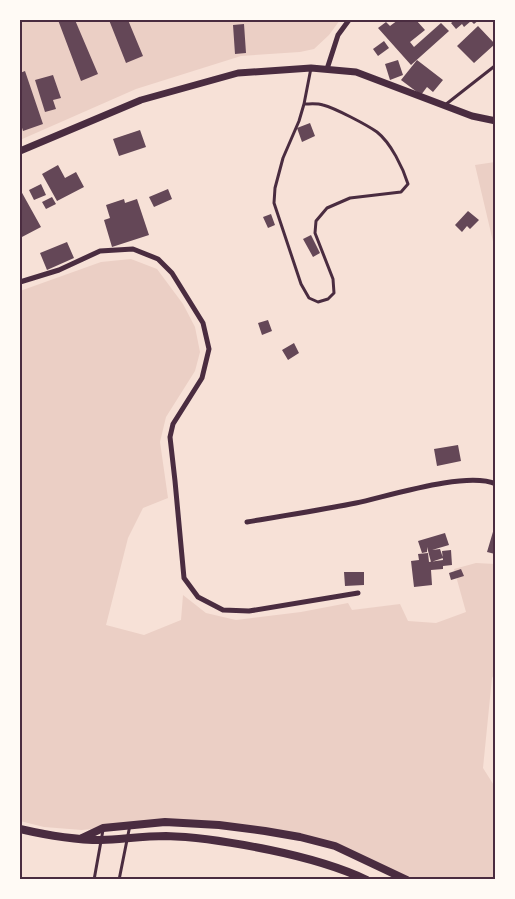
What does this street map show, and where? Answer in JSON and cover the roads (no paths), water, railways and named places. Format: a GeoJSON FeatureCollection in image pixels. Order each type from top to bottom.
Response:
{"type":"FeatureCollection","features":[{"type":"Feature","properties":{"kind":"main road"},"geometry":{"type":"LineString","coordinates":[[80,839],[103,828],[130,824],[165,822],[219,825],[300,837],[335,846],[407,879]]}},
{"type":"Feature","properties":{"kind":"main road"},"geometry":{"type":"LineString","coordinates":[[20,829],[45,835],[80,839],[167,836],[235,842],[331,864],[367,879]]}},
{"type":"Feature","properties":{"kind":"street"},"geometry":{"type":"LineString","coordinates":[[327,69],[338,34],[349,20]]}},
{"type":"Feature","properties":{"kind":"street"},"geometry":{"type":"LineString","coordinates":[[20,151],[141,100],[238,73],[311,68],[356,72],[472,116],[495,120]]}},
{"type":"Feature","properties":{"kind":"street"},"geometry":{"type":"LineString","coordinates":[[20,282],[59,270],[100,251],[133,249],[158,259],[172,273],[203,323],[209,349],[202,378],[173,424],[170,437],[184,578],[198,597],[223,610],[249,611],[358,593]]}},
{"type":"Feature","properties":{"kind":"street"},"geometry":{"type":"LineString","coordinates":[[247,522],[357,503],[433,485],[466,480],[495,484]]}},
{"type":"Feature","properties":{"kind":"lane"},"geometry":{"type":"LineString","coordinates":[[445,105],[495,65]]}},
{"type":"Feature","properties":{"kind":"lane"},"geometry":{"type":"LineString","coordinates":[[304,104],[321,104],[378,133],[405,172],[408,184],[401,192],[350,198],[327,208],[316,221],[315,233],[333,279],[334,293],[328,299],[318,303],[309,298],[301,284],[274,203],[275,188],[283,158],[299,122],[311,68]]}},
{"type":"Feature","properties":{"kind":"lane"},"geometry":{"type":"LineString","coordinates":[[119,879],[130,824]]}},
{"type":"Feature","properties":{"kind":"lane"},"geometry":{"type":"LineString","coordinates":[[94,879],[103,828]]}}]}
